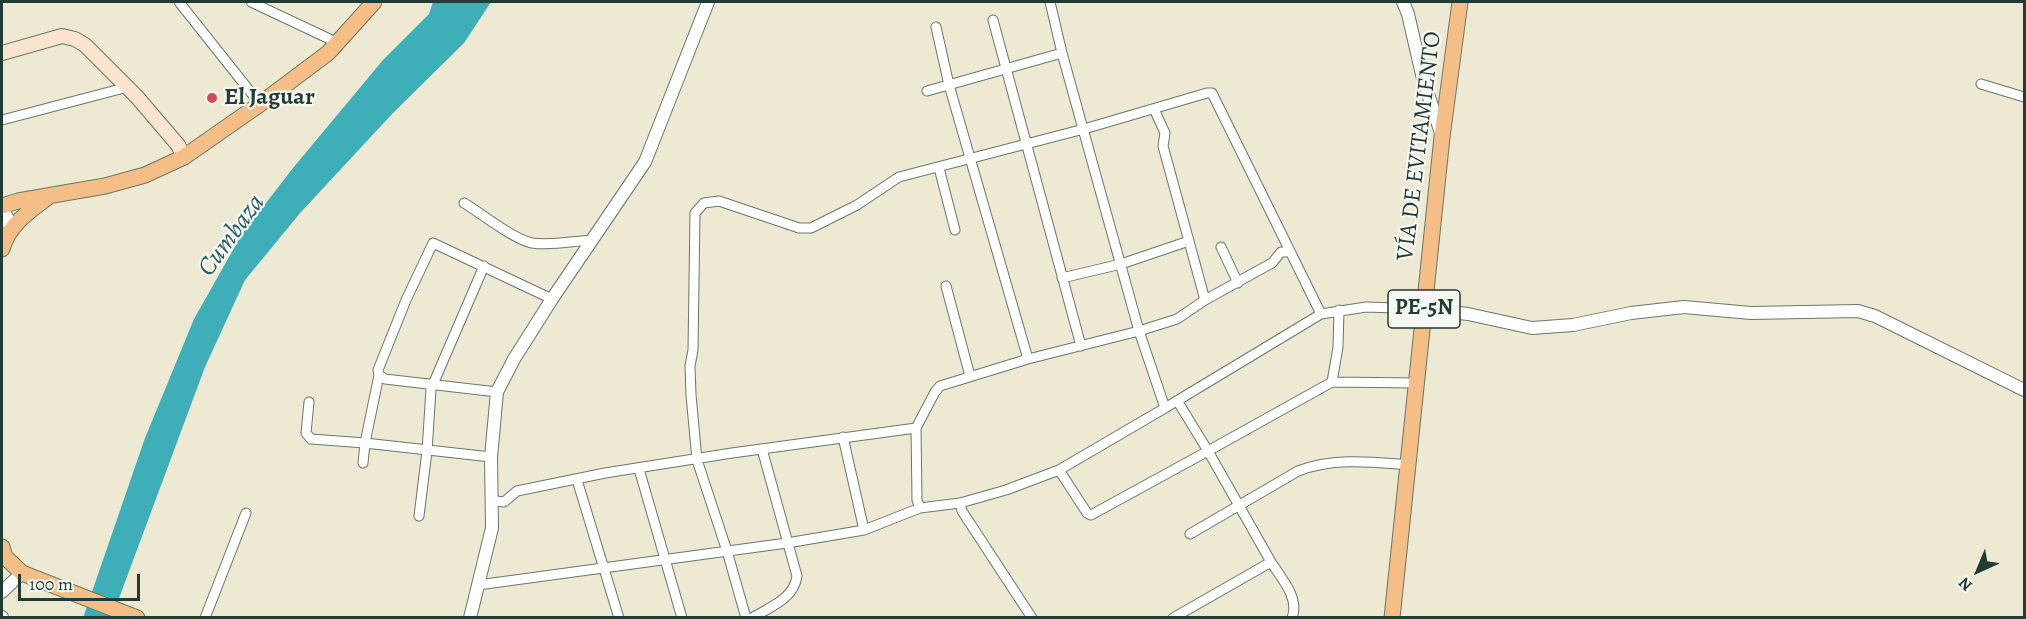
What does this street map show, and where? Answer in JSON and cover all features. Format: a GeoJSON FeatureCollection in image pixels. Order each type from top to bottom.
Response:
{"type":"FeatureCollection","features":[{"type":"Feature","properties":{"kind":"main road"},"geometry":{"type":"LineString","coordinates":[[2,207],[18,201],[105,186],[145,175],[184,157],[328,53],[374,2]]}},
{"type":"Feature","properties":{"kind":"main road","name":"VÍA DE EVITAMIENTO"},"geometry":{"type":"LineString","coordinates":[[1392,618],[1442,137],[1460,2]]}},
{"type":"Feature","properties":{"kind":"main road"},"geometry":{"type":"LineString","coordinates":[[2,53],[62,36],[75,39],[85,45],[128,87],[178,145],[184,157]]}},
{"type":"Feature","properties":{"kind":"main road"},"geometry":{"type":"LineString","coordinates":[[4,238],[21,218],[50,196]]}},
{"type":"Feature","properties":{"kind":"main road"},"geometry":{"type":"LineString","coordinates":[[3,557],[22,573],[137,618]]}},
{"type":"Feature","properties":{"kind":"street"},"geometry":{"type":"LineString","coordinates":[[179,2],[260,104]]}},
{"type":"Feature","properties":{"kind":"street"},"geometry":{"type":"LineString","coordinates":[[251,2],[338,42]]}},
{"type":"Feature","properties":{"kind":"street"},"geometry":{"type":"LineString","coordinates":[[470,618],[492,528],[491,457],[497,392],[514,359],[552,299],[645,162],[708,2]]}},
{"type":"Feature","properties":{"kind":"street"},"geometry":{"type":"LineString","coordinates":[[1050,2],[1139,331],[1165,408]]}},
{"type":"Feature","properties":{"kind":"street"},"geometry":{"type":"LineString","coordinates":[[1403,2],[1408,14],[1423,79],[1442,137]]}},
{"type":"Feature","properties":{"kind":"street"},"geometry":{"type":"LineString","coordinates":[[993,20],[1004,68],[1027,144],[1081,346]]}},
{"type":"Feature","properties":{"kind":"street"},"geometry":{"type":"LineString","coordinates":[[936,27],[969,160],[1028,359]]}},
{"type":"Feature","properties":{"kind":"street"},"geometry":{"type":"LineString","coordinates":[[927,91],[1062,53]]}},
{"type":"Feature","properties":{"kind":"street"},"geometry":{"type":"LineString","coordinates":[[1981,84],[2025,97]]}},
{"type":"Feature","properties":{"kind":"street"},"geometry":{"type":"LineString","coordinates":[[2,120],[128,87]]}},
{"type":"Feature","properties":{"kind":"street"},"geometry":{"type":"LineString","coordinates":[[746,618],[697,460],[690,366],[693,350],[695,213],[704,203],[719,201],[799,228],[811,228],[857,205],[900,177],[1212,93],[1321,314]]}},
{"type":"Feature","properties":{"kind":"street"},"geometry":{"type":"LineString","coordinates":[[1154,109],[1165,133],[1163,146],[1205,300]]}},
{"type":"Feature","properties":{"kind":"street"},"geometry":{"type":"LineString","coordinates":[[939,168],[955,230]]}},
{"type":"Feature","properties":{"kind":"street"},"geometry":{"type":"LineString","coordinates":[[464,202],[520,239],[532,243],[592,240]]}},
{"type":"Feature","properties":{"kind":"street"},"geometry":{"type":"LineString","coordinates":[[2,207],[8,219],[4,238]]}},
{"type":"Feature","properties":{"kind":"street"},"geometry":{"type":"LineString","coordinates":[[1062,278],[1121,264],[1189,241]]}},
{"type":"Feature","properties":{"kind":"street"},"geometry":{"type":"LineString","coordinates":[[363,463],[378,370],[406,300],[433,243],[552,299]]}},
{"type":"Feature","properties":{"kind":"street"},"geometry":{"type":"LineString","coordinates":[[1221,247],[1238,283]]}},
{"type":"Feature","properties":{"kind":"street"},"geometry":{"type":"LineString","coordinates":[[920,508],[917,500],[916,428],[937,388],[1028,359],[1177,319],[1205,300],[1272,263],[1281,252],[1290,252]]}},
{"type":"Feature","properties":{"kind":"street"},"geometry":{"type":"LineString","coordinates":[[418,516],[427,451],[431,389],[484,266]]}},
{"type":"Feature","properties":{"kind":"street"},"geometry":{"type":"LineString","coordinates":[[946,286],[970,376]]}},
{"type":"Feature","properties":{"kind":"street"},"geometry":{"type":"LineString","coordinates":[[478,585],[787,543],[864,530],[920,508],[960,503],[1006,490],[1059,470],[1178,402],[1321,314],[1340,310],[1366,307],[1424,309],[1468,314],[1532,328],[1573,325],[1631,313],[1684,307],[1751,313],[1858,311],[1875,316],[2025,390]]}},
{"type":"Feature","properties":{"kind":"street"},"geometry":{"type":"LineString","coordinates":[[1332,382],[1338,347],[1340,310]]}},
{"type":"Feature","properties":{"kind":"street"},"geometry":{"type":"LineString","coordinates":[[379,375],[386,379],[497,392]]}},
{"type":"Feature","properties":{"kind":"street"},"geometry":{"type":"LineString","coordinates":[[1059,470],[1087,513],[1091,515],[1332,382],[1416,383]]}},
{"type":"Feature","properties":{"kind":"street"},"geometry":{"type":"LineString","coordinates":[[309,402],[306,433],[311,439],[491,457]]}},
{"type":"Feature","properties":{"kind":"street"},"geometry":{"type":"LineString","coordinates":[[1178,402],[1292,594],[1294,612],[1292,618]]}},
{"type":"Feature","properties":{"kind":"street"},"geometry":{"type":"LineString","coordinates":[[491,497],[496,501],[504,502],[517,491],[605,473],[916,428]]}},
{"type":"Feature","properties":{"kind":"street"},"geometry":{"type":"LineString","coordinates":[[843,437],[864,530]]}},
{"type":"Feature","properties":{"kind":"street"},"geometry":{"type":"LineString","coordinates":[[752,618],[785,598],[795,587],[797,576],[762,449]]}},
{"type":"Feature","properties":{"kind":"street"},"geometry":{"type":"LineString","coordinates":[[1190,534],[1298,471],[1313,465],[1326,462],[1364,461],[1409,465]]}},
{"type":"Feature","properties":{"kind":"street"},"geometry":{"type":"LineString","coordinates":[[639,469],[682,618]]}},
{"type":"Feature","properties":{"kind":"street"},"geometry":{"type":"LineString","coordinates":[[577,480],[619,618]]}},
{"type":"Feature","properties":{"kind":"street"},"geometry":{"type":"LineString","coordinates":[[960,503],[962,511],[1032,618]]}},
{"type":"Feature","properties":{"kind":"street"},"geometry":{"type":"LineString","coordinates":[[205,618],[246,513]]}},
{"type":"Feature","properties":{"kind":"street"},"geometry":{"type":"LineString","coordinates":[[1173,618],[1271,562]]}},
{"type":"Feature","properties":{"kind":"street"},"geometry":{"type":"LineString","coordinates":[[2,592],[22,573]]}},
{"type":"Feature","properties":{"kind":"water"},"geometry":{"type":"Polygon","coordinates":[[[433,2],[491,2],[464,43],[393,113],[301,212],[245,280],[205,367],[112,617],[83,618],[145,438],[194,319],[242,234],[293,168],[383,60],[429,14],[433,2]]]}},
{"type":"Feature","properties":{"kind":"place","name":"El Jaguar"},"geometry":{"type":"Point","coordinates":[212,98]}},
{"type":"Feature","properties":{"kind":"water label","name":"Cumbaza"},"geometry":{"type":"Point","coordinates":[232,236]}}]}
